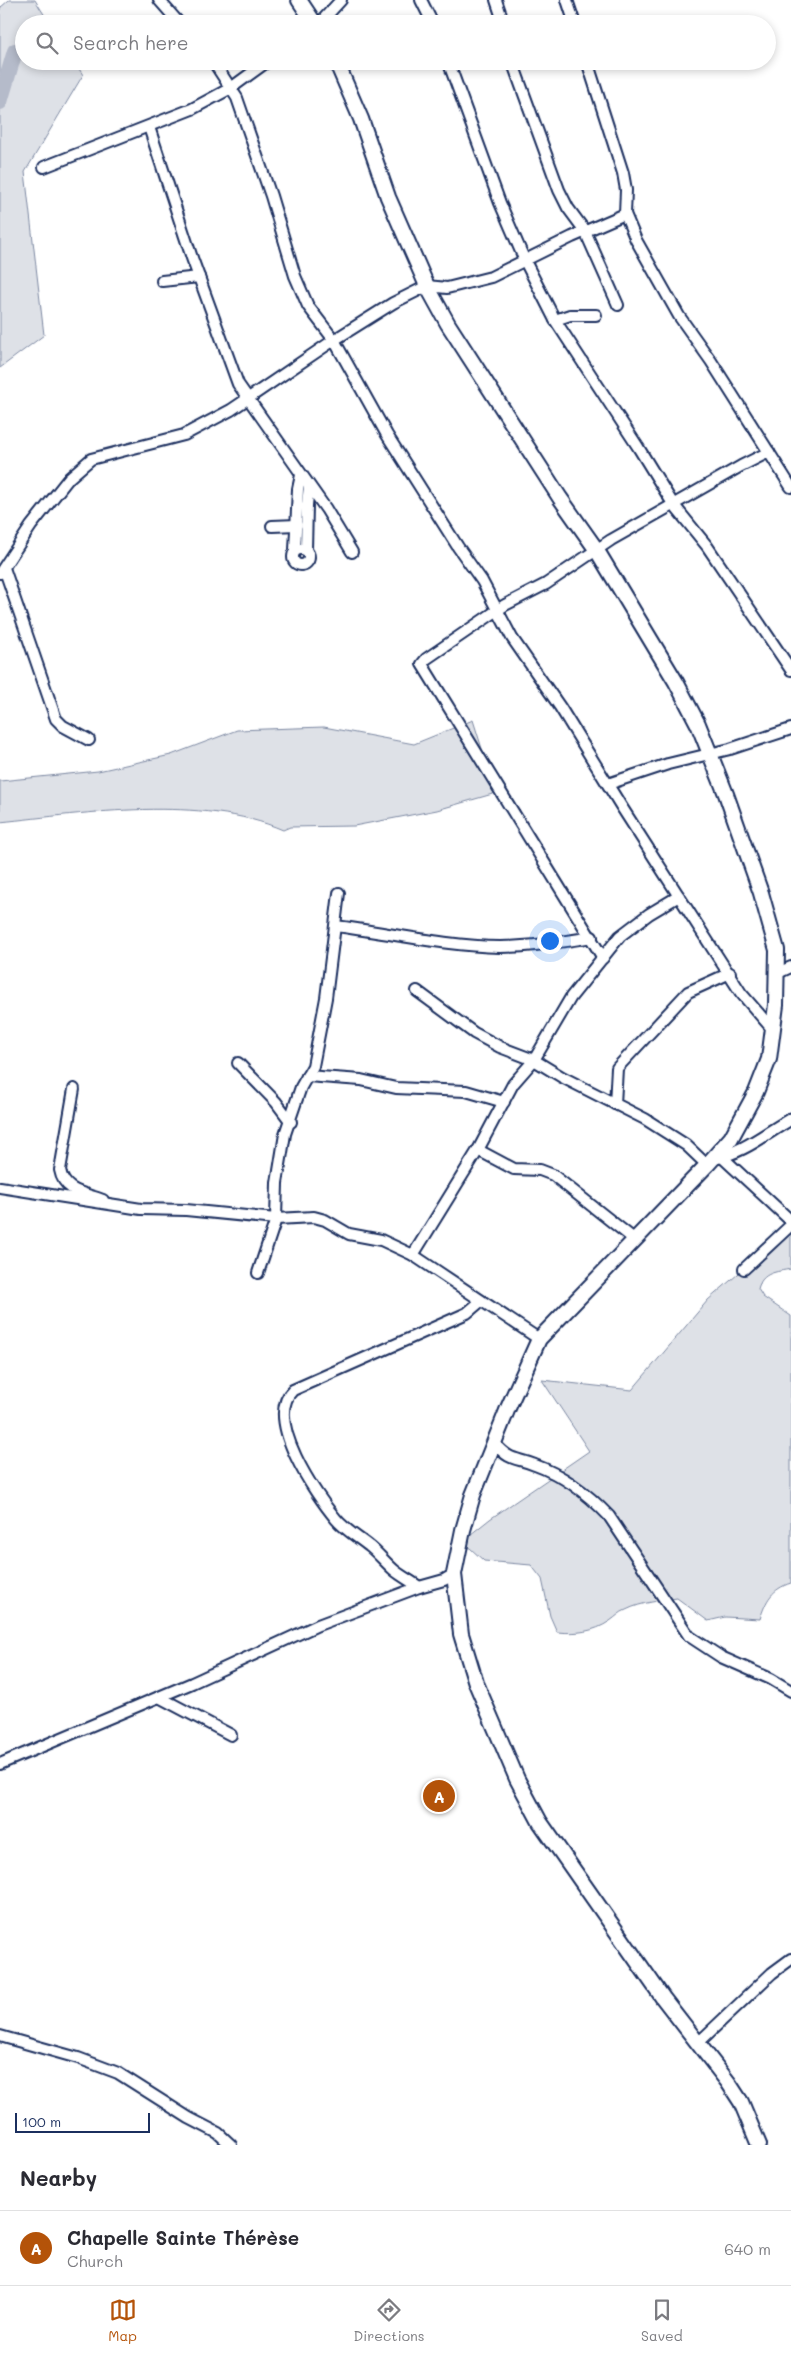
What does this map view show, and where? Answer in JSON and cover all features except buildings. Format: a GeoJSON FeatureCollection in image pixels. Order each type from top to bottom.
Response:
{"type":"FeatureCollection","features":[{"type":"Feature","properties":{"kind":"main road"},"geometry":{"type":"LineString","coordinates":[[299,0],[309,15]]}},
{"type":"Feature","properties":{"kind":"main road"},"geometry":{"type":"LineString","coordinates":[[340,70],[361,119],[388,197],[427,286],[448,324],[521,439],[596,549],[676,682],[698,724],[761,892],[777,950],[778,973],[774,1030],[769,1059],[756,1092],[731,1138],[714,1160],[590,1284],[539,1339],[508,1408],[467,1513],[454,1574],[457,1612],[468,1658],[476,1683],[517,1779],[540,1822],[558,1849],[697,2044],[741,2102],[759,2145]]}},
{"type":"Feature","properties":{"kind":"street"},"geometry":{"type":"LineString","coordinates":[[159,0],[172,15]]}},
{"type":"Feature","properties":{"kind":"street"},"geometry":{"type":"LineString","coordinates":[[327,15],[341,0]]}},
{"type":"Feature","properties":{"kind":"street"},"geometry":{"type":"LineString","coordinates":[[421,0],[428,15]]}},
{"type":"Feature","properties":{"kind":"street"},"geometry":{"type":"LineString","coordinates":[[496,0],[501,15]]}},
{"type":"Feature","properties":{"kind":"street"},"geometry":{"type":"LineString","coordinates":[[567,0],[572,15]]}},
{"type":"Feature","properties":{"kind":"street"},"geometry":{"type":"LineString","coordinates":[[219,70],[237,98],[259,158],[296,276],[308,306],[334,340],[387,435],[458,547],[482,581],[512,638],[560,707],[741,993],[774,1030]]}},
{"type":"Feature","properties":{"kind":"street"},"geometry":{"type":"LineString","coordinates":[[44,167],[192,109],[231,88],[256,70]]}},
{"type":"Feature","properties":{"kind":"street"},"geometry":{"type":"LineString","coordinates":[[451,70],[500,203],[525,261],[555,320],[673,504],[707,546],[791,670]]}},
{"type":"Feature","properties":{"kind":"street"},"geometry":{"type":"LineString","coordinates":[[515,70],[559,190],[568,208],[585,231],[618,305]]}},
{"type":"Feature","properties":{"kind":"street"},"geometry":{"type":"LineString","coordinates":[[590,70],[623,173],[626,190],[624,214],[633,235],[679,316],[711,361],[791,487]]}},
{"type":"Feature","properties":{"kind":"street"},"geometry":{"type":"LineString","coordinates":[[149,127],[199,277],[238,384],[247,399],[269,426],[352,552]]}},
{"type":"Feature","properties":{"kind":"street"},"geometry":{"type":"LineString","coordinates":[[89,740],[63,726],[56,719],[2,571],[31,526],[70,478],[91,459],[184,434],[232,410],[334,340],[393,303],[427,286],[447,288],[491,276],[624,214]]}},
{"type":"Feature","properties":{"kind":"street"},"geometry":{"type":"LineString","coordinates":[[162,281],[199,277]]}},
{"type":"Feature","properties":{"kind":"street"},"geometry":{"type":"LineString","coordinates":[[555,320],[570,315],[596,315]]}},
{"type":"Feature","properties":{"kind":"street"},"geometry":{"type":"LineString","coordinates":[[603,958],[422,664],[426,659],[506,605],[546,584],[596,549],[673,504],[769,452]]}},
{"type":"Feature","properties":{"kind":"street"},"geometry":{"type":"LineString","coordinates":[[302,475],[298,489],[295,550],[292,555],[293,561],[303,565],[308,562],[309,555],[306,550],[309,486]]}},
{"type":"Feature","properties":{"kind":"street"},"geometry":{"type":"LineString","coordinates":[[272,526],[297,525]]}},
{"type":"Feature","properties":{"kind":"street"},"geometry":{"type":"LineString","coordinates":[[295,550],[300,548],[306,550]]}},
{"type":"Feature","properties":{"kind":"street"},"geometry":{"type":"LineString","coordinates":[[608,784],[668,764],[710,754],[791,729]]}},
{"type":"Feature","properties":{"kind":"street"},"geometry":{"type":"LineString","coordinates":[[258,1274],[276,1219],[280,1153],[301,1087],[313,1066],[321,1026],[339,893]]}},
{"type":"Feature","properties":{"kind":"street"},"geometry":{"type":"LineString","coordinates":[[413,1255],[478,1150],[513,1084],[534,1060],[571,997],[620,936],[649,914],[679,896]]}},
{"type":"Feature","properties":{"kind":"street"},"geometry":{"type":"LineString","coordinates":[[336,926],[446,942],[500,947],[536,945],[592,938]]}},
{"type":"Feature","properties":{"kind":"street"},"geometry":{"type":"LineString","coordinates":[[778,973],[791,967]]}},
{"type":"Feature","properties":{"kind":"street"},"geometry":{"type":"LineString","coordinates":[[615,1104],[617,1068],[688,992],[730,973]]}},
{"type":"Feature","properties":{"kind":"street"},"geometry":{"type":"LineString","coordinates":[[417,991],[474,1033],[500,1047],[534,1060],[562,1077],[646,1118],[686,1145],[714,1160],[791,1221]]}},
{"type":"Feature","properties":{"kind":"street"},"geometry":{"type":"LineString","coordinates":[[238,1062],[276,1102],[290,1122]]}},
{"type":"Feature","properties":{"kind":"street"},"geometry":{"type":"LineString","coordinates":[[307,1076],[361,1080],[396,1088],[466,1091],[504,1102]]}},
{"type":"Feature","properties":{"kind":"street"},"geometry":{"type":"LineString","coordinates":[[74,1089],[60,1170],[64,1183],[68,1188],[120,1206]]}},
{"type":"Feature","properties":{"kind":"street"},"geometry":{"type":"LineString","coordinates":[[714,1160],[732,1155],[751,1145],[791,1119]]}},
{"type":"Feature","properties":{"kind":"street"},"geometry":{"type":"LineString","coordinates":[[478,1150],[514,1169],[540,1170],[553,1175],[635,1240]]}},
{"type":"Feature","properties":{"kind":"street"},"geometry":{"type":"LineString","coordinates":[[0,1188],[120,1206],[276,1219],[314,1217],[325,1220],[349,1234],[381,1240],[413,1255],[539,1339]]}},
{"type":"Feature","properties":{"kind":"street"},"geometry":{"type":"LineString","coordinates":[[744,1269],[791,1225]]}},
{"type":"Feature","properties":{"kind":"street"},"geometry":{"type":"LineString","coordinates":[[419,1587],[395,1571],[370,1546],[336,1520],[309,1482],[288,1439],[285,1403],[288,1395],[293,1390],[467,1313],[481,1300]]}},
{"type":"Feature","properties":{"kind":"street"},"geometry":{"type":"LineString","coordinates":[[495,1444],[505,1455],[513,1460],[536,1465],[570,1483],[597,1504],[609,1516],[690,1636],[721,1657],[771,1679],[791,1691]]}},
{"type":"Feature","properties":{"kind":"street"},"geometry":{"type":"LineString","coordinates":[[0,1764],[318,1625],[419,1587],[444,1580],[454,1574]]}},
{"type":"Feature","properties":{"kind":"street"},"geometry":{"type":"LineString","coordinates":[[159,1696],[231,1735]]}},
{"type":"Feature","properties":{"kind":"street"},"geometry":{"type":"LineString","coordinates":[[697,2044],[772,1973],[791,1959]]}},
{"type":"Feature","properties":{"kind":"street"},"geometry":{"type":"LineString","coordinates":[[0,2036],[78,2058],[118,2072],[189,2118],[218,2133],[231,2145]]}},
{"type":"Feature","properties":{"kind":"shaded area"},"geometry":{"type":"Polygon","coordinates":[[[9,0],[35,0],[44,15],[15,15],[15,70],[80,70],[83,75],[25,172],[44,335],[0,368],[0,8],[9,0]]]}},
{"type":"Feature","properties":{"kind":"shaded area"},"geometry":{"type":"Polygon","coordinates":[[[473,720],[496,793],[437,810],[354,826],[290,827],[283,830],[251,819],[216,813],[180,810],[106,811],[0,822],[0,781],[98,771],[171,755],[237,730],[324,727],[414,744],[473,720]]]}},
{"type":"Feature","properties":{"kind":"shaded area"},"geometry":{"type":"Polygon","coordinates":[[[791,1228],[791,1269],[766,1276],[758,1289],[763,1297],[791,1316],[791,1583],[784,1585],[774,1592],[765,1606],[760,1619],[725,1617],[708,1621],[677,1598],[632,1607],[604,1625],[591,1630],[571,1633],[557,1632],[550,1616],[542,1579],[531,1565],[484,1561],[470,1548],[456,1546],[490,1519],[589,1451],[542,1380],[632,1390],[708,1300],[791,1228]]]}},
{"type":"Feature","properties":{"kind":"waterway"},"geometry":{"type":"LineString","coordinates":[[0,102],[15,51]]}},
{"type":"Feature","properties":{"kind":"place","name":"Chapelle Sainte Thérèse"},"geometry":{"type":"Point","coordinates":[439,1796]}}]}
